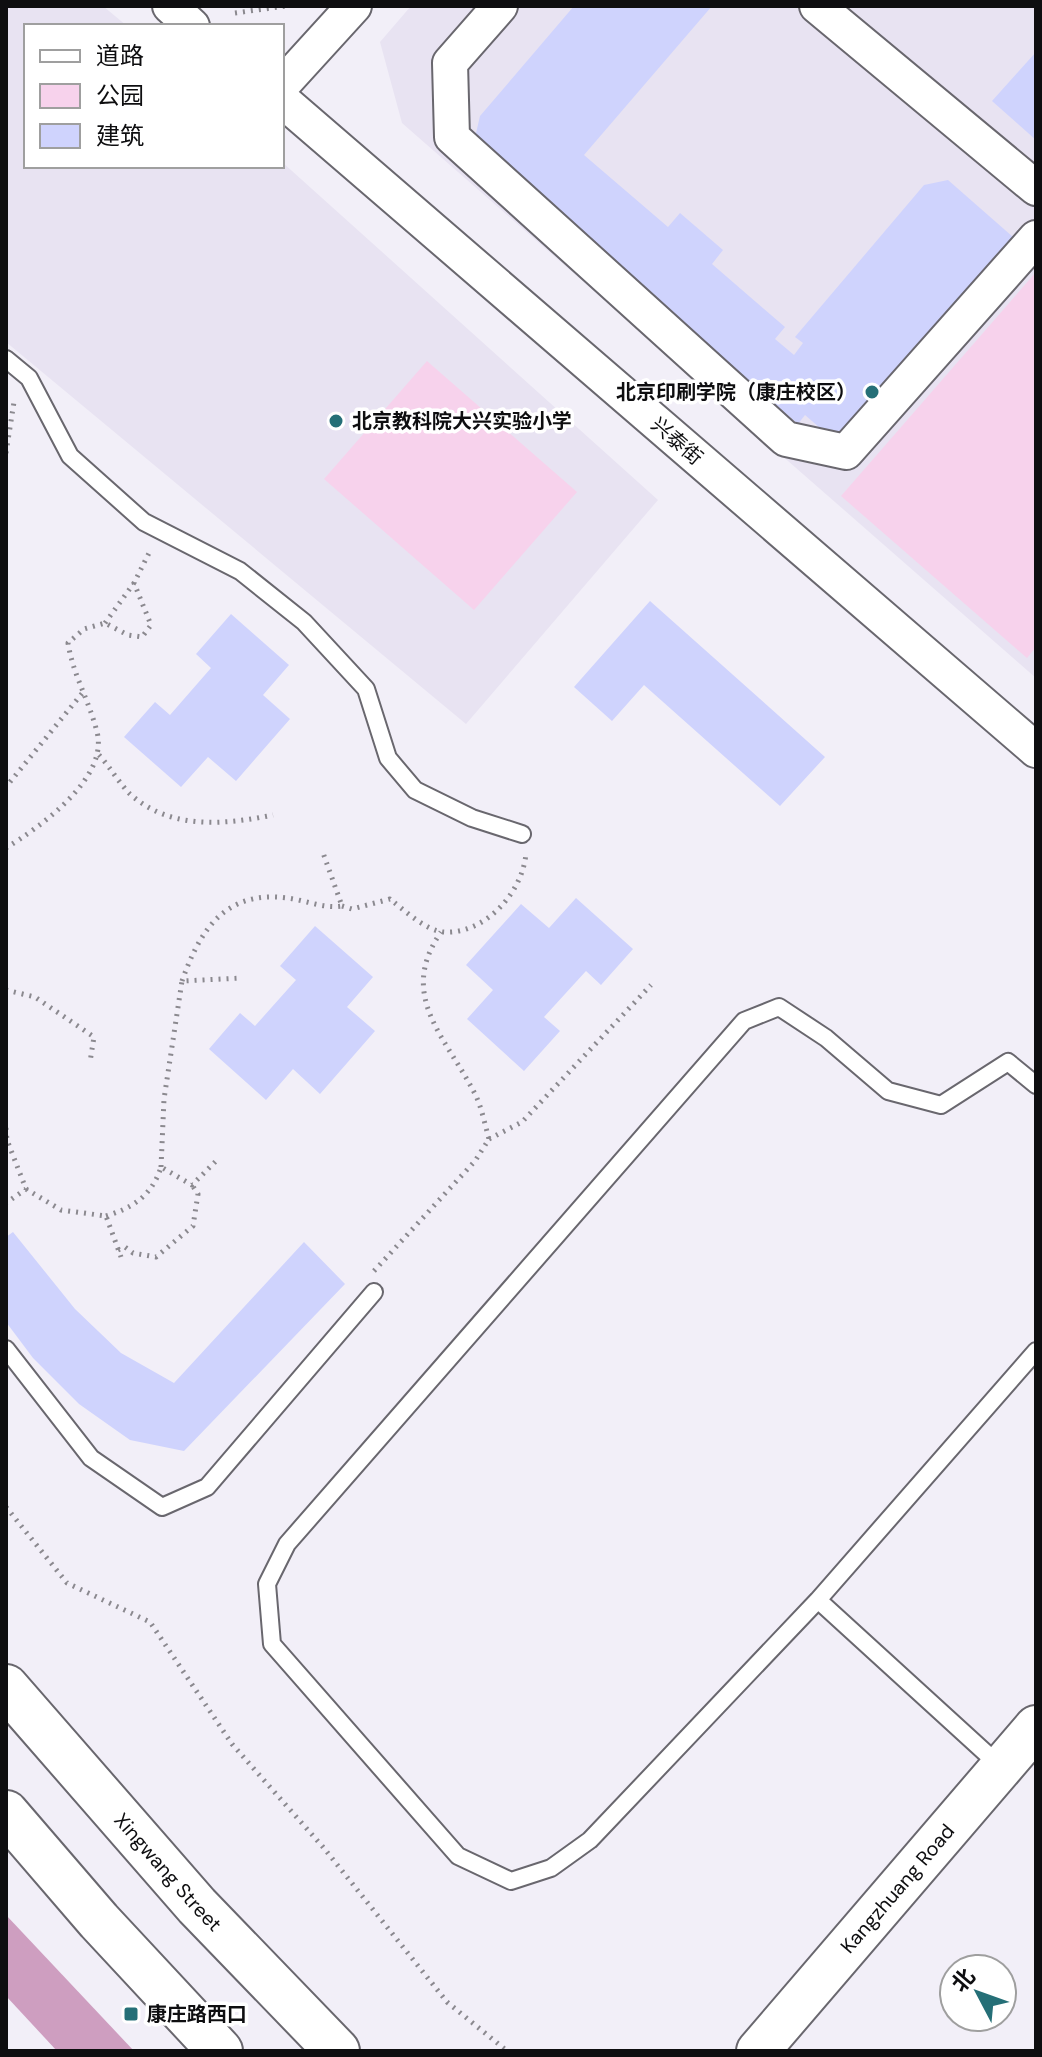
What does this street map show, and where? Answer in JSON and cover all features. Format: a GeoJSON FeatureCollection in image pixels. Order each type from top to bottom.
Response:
{"type":"FeatureCollection","features":[{"type":"Feature","properties":{"kind":"main road","name":"Xingwang Street"},"geometry":{"type":"LineString","coordinates":[[6,1687],[197,1906],[337,2051]]}},
{"type":"Feature","properties":{"kind":"main road"},"geometry":{"type":"LineString","coordinates":[[6,1813],[99,1921],[220,2051]]}},
{"type":"Feature","properties":{"kind":"street"},"geometry":{"type":"LineString","coordinates":[[170,6],[190,24]]}},
{"type":"Feature","properties":{"kind":"street"},"geometry":{"type":"LineString","coordinates":[[284,83],[354,6]]}},
{"type":"Feature","properties":{"kind":"street"},"geometry":{"type":"LineString","coordinates":[[500,6],[450,63],[452,137],[786,439],[846,452],[1036,238]]}},
{"type":"Feature","properties":{"kind":"street"},"geometry":{"type":"LineString","coordinates":[[817,6],[1036,188]]}},
{"type":"Feature","properties":{"kind":"street","name":"兴泰街"},"geometry":{"type":"LineString","coordinates":[[284,102],[1036,750]]}},
{"type":"Feature","properties":{"kind":"street","name":"Kangzhuang Road"},"geometry":{"type":"LineString","coordinates":[[758,2051],[1036,1727]]}},
{"type":"Feature","properties":{"kind":"lane"},"geometry":{"type":"LineString","coordinates":[[6,359],[29,378],[70,456],[144,522],[240,571],[304,622],[366,689],[388,758],[415,790],[472,818],[522,834]]}},
{"type":"Feature","properties":{"kind":"lane"},"geometry":{"type":"LineString","coordinates":[[1036,1085],[1008,1062],[941,1105],[888,1091],[826,1038],[779,1007],[744,1021],[287,1544],[267,1584],[272,1644],[458,1856],[511,1881],[551,1868],[590,1840],[818,1600],[1036,1351]]}},
{"type":"Feature","properties":{"kind":"lane"},"geometry":{"type":"LineString","coordinates":[[6,1349],[91,1458],[162,1507],[207,1487],[372,1284]]}},
{"type":"Feature","properties":{"kind":"lane"},"geometry":{"type":"LineString","coordinates":[[818,1600],[1001,1767]]}},
{"type":"Feature","properties":{"kind":"path"},"geometry":{"type":"LineString","coordinates":[[235,13],[286,6]]}},
{"type":"Feature","properties":{"kind":"path"},"geometry":{"type":"LineString","coordinates":[[6,453],[15,395],[29,378]]}},
{"type":"Feature","properties":{"kind":"path"},"geometry":{"type":"LineString","coordinates":[[160,530],[134,583],[105,623],[84,629],[68,643],[72,670],[84,691],[98,735],[99,755],[128,792],[158,816],[227,825],[273,815]]}},
{"type":"Feature","properties":{"kind":"path"},"geometry":{"type":"LineString","coordinates":[[105,623],[128,635],[142,637],[151,625],[134,583]]}},
{"type":"Feature","properties":{"kind":"path"},"geometry":{"type":"LineString","coordinates":[[10,782],[84,691]]}},
{"type":"Feature","properties":{"kind":"path"},"geometry":{"type":"LineString","coordinates":[[6,848],[49,821],[99,755]]}},
{"type":"Feature","properties":{"kind":"path"},"geometry":{"type":"LineString","coordinates":[[6,1128],[7,1140],[26,1189],[61,1210],[106,1216],[130,1209],[148,1193],[161,1167],[164,1099],[182,981],[196,943],[215,917],[241,902],[284,897],[352,909],[390,899],[441,932],[467,929],[494,914],[524,874],[527,843],[522,834]]}},
{"type":"Feature","properties":{"kind":"path"},"geometry":{"type":"LineString","coordinates":[[322,850],[342,906]]}},
{"type":"Feature","properties":{"kind":"path"},"geometry":{"type":"LineString","coordinates":[[441,932],[425,955],[423,1004],[476,1098],[489,1139]]}},
{"type":"Feature","properties":{"kind":"path"},"geometry":{"type":"LineString","coordinates":[[182,981],[242,978]]}},
{"type":"Feature","properties":{"kind":"path"},"geometry":{"type":"LineString","coordinates":[[372,1284],[489,1139],[522,1122],[651,985]]}},
{"type":"Feature","properties":{"kind":"path"},"geometry":{"type":"LineString","coordinates":[[6,990],[35,997],[94,1037],[90,1062]]}},
{"type":"Feature","properties":{"kind":"path"},"geometry":{"type":"LineString","coordinates":[[192,1185],[219,1158]]}},
{"type":"Feature","properties":{"kind":"path"},"geometry":{"type":"LineString","coordinates":[[118,1250],[125,1247],[133,1253],[156,1257],[193,1226],[198,1194],[192,1185],[161,1167]]}},
{"type":"Feature","properties":{"kind":"path"},"geometry":{"type":"LineString","coordinates":[[6,1203],[26,1189]]}},
{"type":"Feature","properties":{"kind":"path"},"geometry":{"type":"LineString","coordinates":[[106,1216],[121,1257]]}},
{"type":"Feature","properties":{"kind":"path"},"geometry":{"type":"LineString","coordinates":[[6,1507],[67,1583],[150,1622],[232,1744],[323,1847],[447,2002],[507,2051]]}},
{"type":"Feature","properties":{"kind":"shaded area","name":"北京教科院大兴实验小学"},"geometry":{"type":"Polygon","coordinates":[[[6,6],[103,6],[125,24],[24,24],[24,168],[284,168],[284,164],[658,500],[466,724],[6,342],[6,6]]]}},
{"type":"Feature","properties":{"kind":"shaded area","name":"北京印刷学院（康庄校区）"},"geometry":{"type":"Polygon","coordinates":[[[411,6],[1036,6],[1036,678],[402,123],[380,42],[411,6]]]}},
{"type":"Feature","properties":{"kind":"shaded area"},"geometry":{"type":"Polygon","coordinates":[[[6,1915],[134,2051],[57,2051],[6,1996],[6,1915]]]}},
{"type":"Feature","properties":{"kind":"green space"},"geometry":{"type":"Polygon","coordinates":[[[1036,272],[1036,647],[1027,658],[841,496],[1036,272]]]}},
{"type":"Feature","properties":{"kind":"green space"},"geometry":{"type":"Polygon","coordinates":[[[427,361],[577,492],[474,610],[324,479],[427,361]]]}},
{"type":"Feature","properties":{"kind":"building"},"geometry":{"type":"Polygon","coordinates":[[[574,6],[712,6],[584,155],[668,227],[680,213],[723,250],[712,264],[785,327],[775,339],[794,355],[803,343],[795,337],[924,185],[948,180],[1013,237],[835,441],[805,415],[798,424],[474,142],[480,116],[574,6]]]}},
{"type":"Feature","properties":{"kind":"building"},"geometry":{"type":"Polygon","coordinates":[[[1036,52],[1036,140],[992,101],[1036,52]]]}},
{"type":"Feature","properties":{"kind":"building"},"geometry":{"type":"Polygon","coordinates":[[[650,601],[825,757],[780,806],[644,685],[612,721],[574,687],[650,601]]]}},
{"type":"Feature","properties":{"kind":"building"},"geometry":{"type":"Polygon","coordinates":[[[231,614],[289,665],[263,695],[290,719],[236,781],[208,757],[181,787],[124,737],[155,702],[170,715],[211,668],[196,654],[231,614]]]}},
{"type":"Feature","properties":{"kind":"building"},"geometry":{"type":"Polygon","coordinates":[[[576,898],[633,949],[601,985],[586,971],[544,1017],[560,1031],[524,1071],[467,1019],[493,990],[466,965],[521,904],[549,928],[576,898]]]}},
{"type":"Feature","properties":{"kind":"building"},"geometry":{"type":"Polygon","coordinates":[[[315,926],[373,977],[347,1007],[375,1031],[320,1094],[293,1069],[266,1100],[209,1049],[240,1013],[255,1026],[296,980],[280,966],[315,926]]]}},
{"type":"Feature","properties":{"kind":"building"},"geometry":{"type":"Polygon","coordinates":[[[13,1232],[75,1309],[121,1353],[174,1383],[304,1242],[345,1284],[184,1451],[130,1440],[79,1404],[33,1358],[6,1322],[6,1237],[13,1232]]]}},
{"type":"Feature","properties":{"kind":"place","name":"北京印刷学院（康庄校区）"},"geometry":{"type":"Point","coordinates":[872,392]}},
{"type":"Feature","properties":{"kind":"place","name":"北京教科院大兴实验小学"},"geometry":{"type":"Point","coordinates":[336,421]}},
{"type":"Feature","properties":{"kind":"place","name":"康庄路西口"},"geometry":{"type":"Point","coordinates":[131,2014]}}]}
